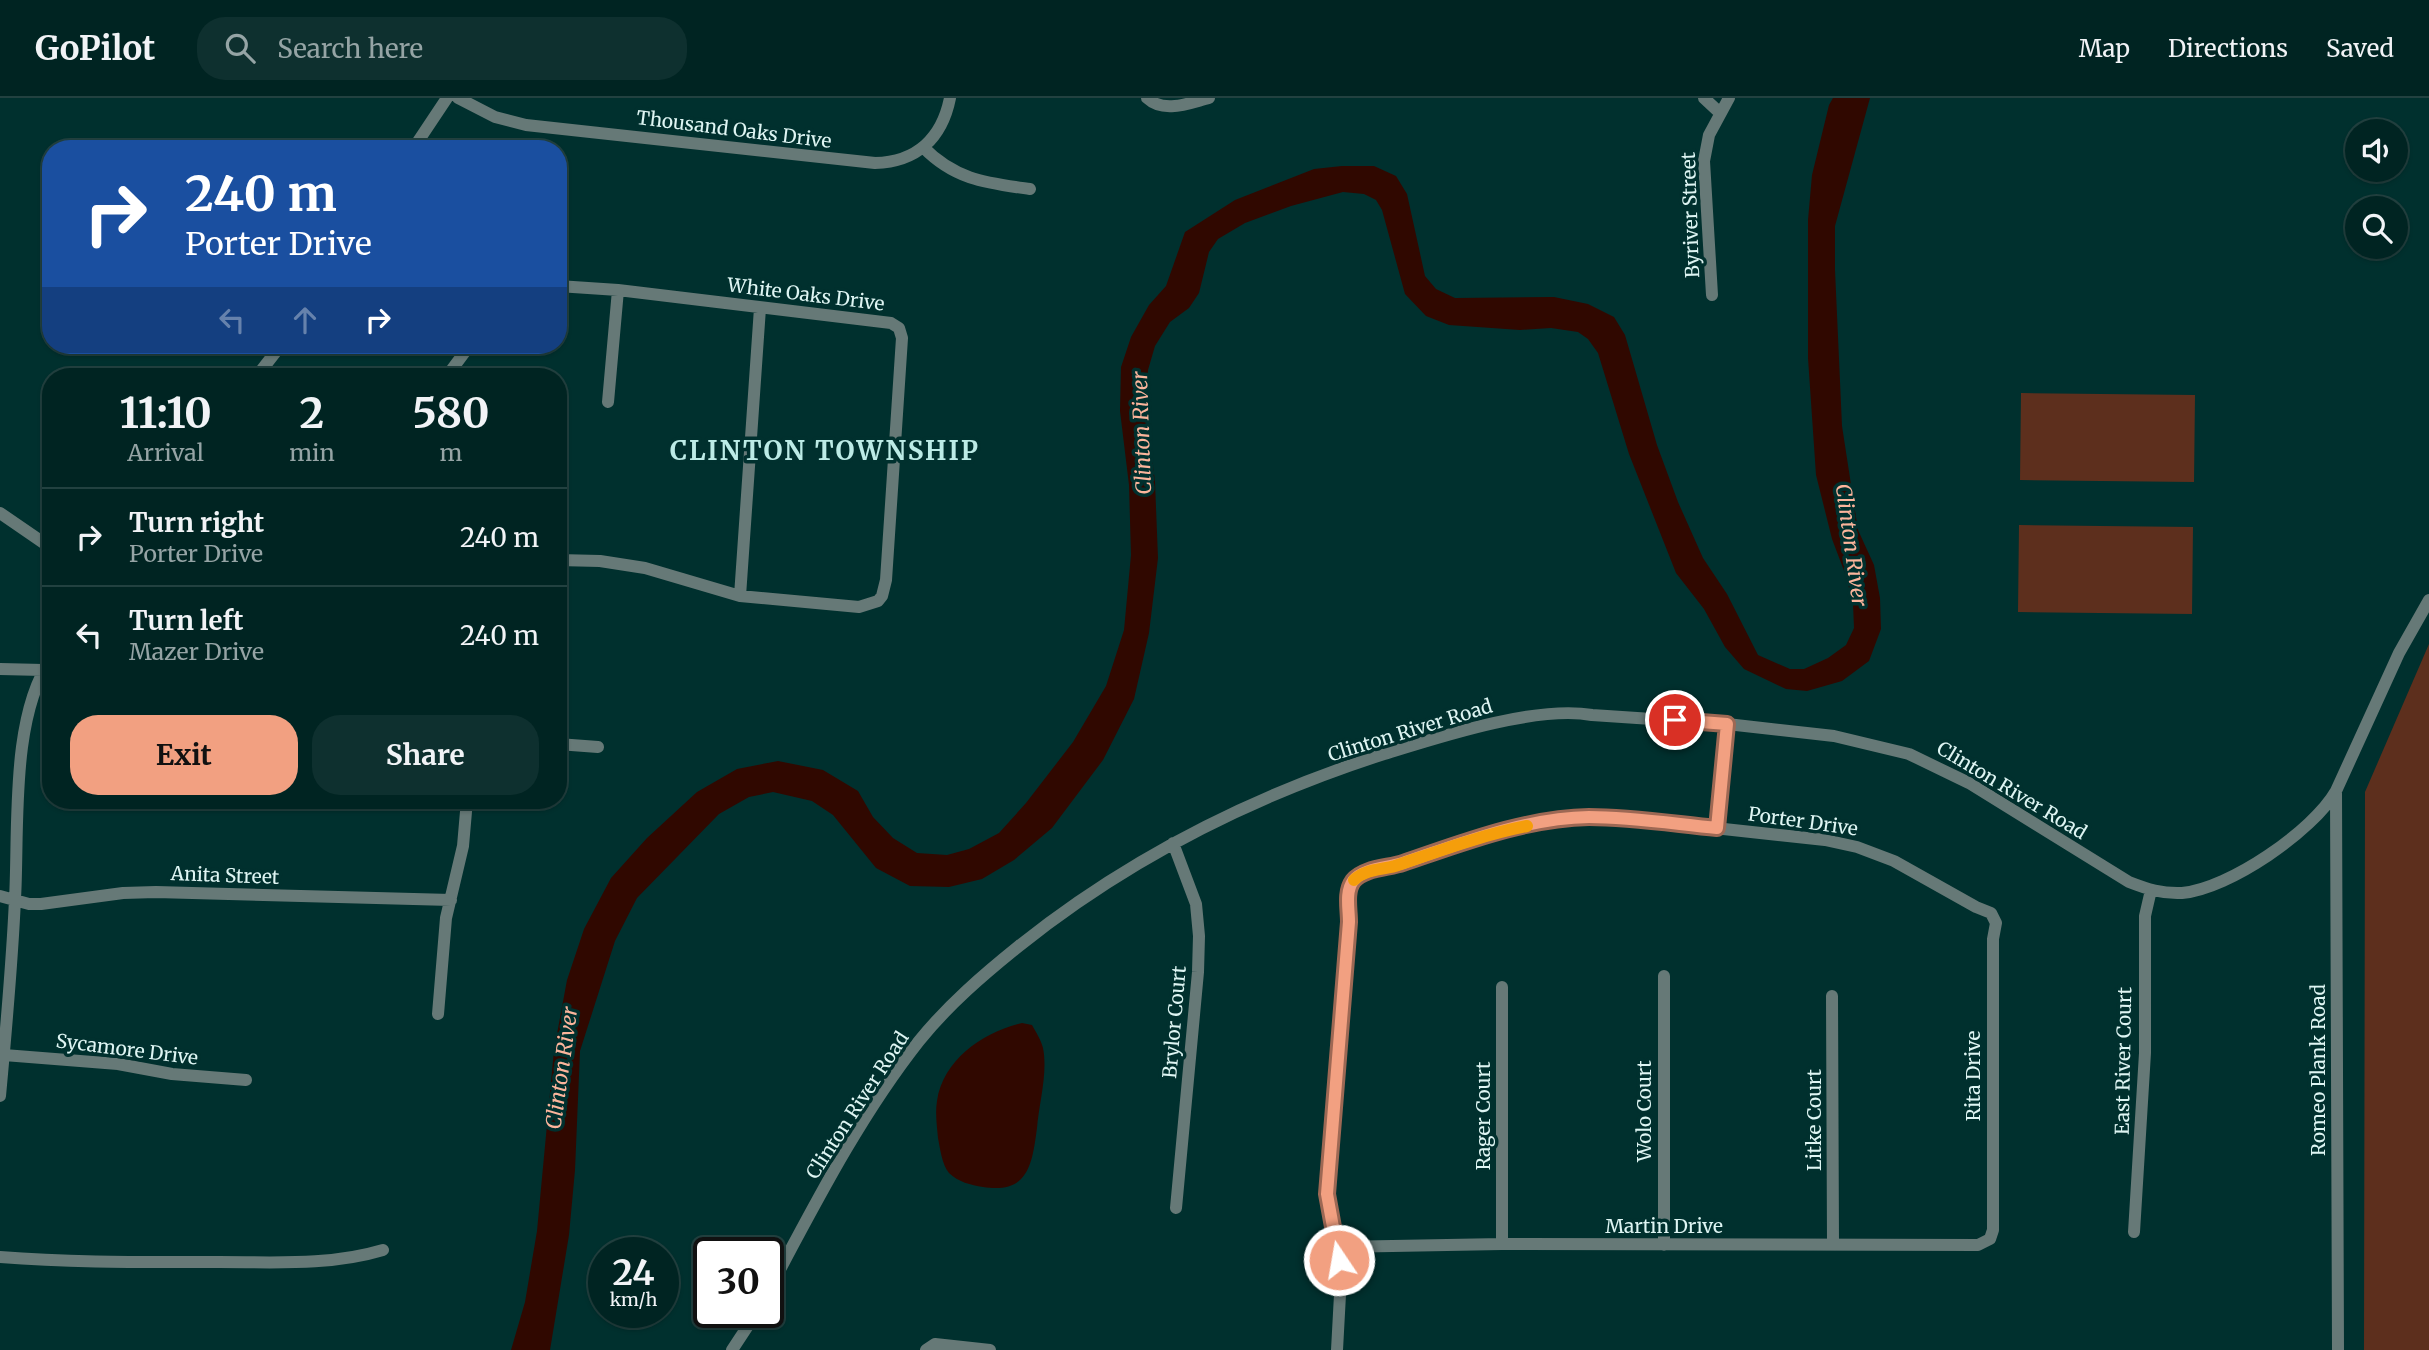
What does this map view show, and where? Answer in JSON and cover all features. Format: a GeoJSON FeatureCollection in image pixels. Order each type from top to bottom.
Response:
{"type":"FeatureCollection","features":[{"type":"Feature","properties":{"kind":"street"},"geometry":{"type":"LineString","coordinates":[[419,140],[447,98]]}},
{"type":"Feature","properties":{"kind":"street","name":"Thousand Oaks Drive"},"geometry":{"type":"LineString","coordinates":[[458,98],[495,117],[526,125],[856,162],[893,162],[908,157],[923,147]]}},
{"type":"Feature","properties":{"kind":"street"},"geometry":{"type":"LineString","coordinates":[[950,98],[941,127],[923,147],[942,165],[963,176],[1030,189]]}},
{"type":"Feature","properties":{"kind":"street"},"geometry":{"type":"LineString","coordinates":[[1151,101],[1168,107],[1209,98]]}},
{"type":"Feature","properties":{"kind":"street"},"geometry":{"type":"LineString","coordinates":[[1704,98],[1719,113]]}},
{"type":"Feature","properties":{"kind":"street","name":"Byriver Street"},"geometry":{"type":"LineString","coordinates":[[1712,295],[1704,161],[1709,135],[1728,98]]}},
{"type":"Feature","properties":{"kind":"street","name":"White Oaks Drive"},"geometry":{"type":"LineString","coordinates":[[567,287],[618,290],[891,323],[900,331],[902,338],[886,580],[882,596],[878,601],[859,607],[740,596]]}},
{"type":"Feature","properties":{"kind":"street"},"geometry":{"type":"LineString","coordinates":[[608,402],[618,290]]}},
{"type":"Feature","properties":{"kind":"street"},"geometry":{"type":"LineString","coordinates":[[567,560],[630,565],[740,596],[760,308]]}},
{"type":"Feature","properties":{"kind":"street"},"geometry":{"type":"LineString","coordinates":[[0,513],[42,542]]}},
{"type":"Feature","properties":{"kind":"street","name":"Clinton River Road"},"geometry":{"type":"LineString","coordinates":[[784,1263],[846,1152],[905,1060],[939,1018],[963,994],[1083,897],[1138,862],[1296,786],[1428,740],[1496,723],[1573,712],[1727,724],[1834,736],[1909,754],[1969,783],[2106,869],[2151,891],[2183,893],[2234,876],[2307,826],[2322,811],[2336,790],[2399,653],[2429,600]]}},
{"type":"Feature","properties":{"kind":"street"},"geometry":{"type":"LineString","coordinates":[[0,669],[42,665]]}},
{"type":"Feature","properties":{"kind":"street"},"geometry":{"type":"LineString","coordinates":[[0,1096],[24,735],[28,714],[42,677]]}},
{"type":"Feature","properties":{"kind":"street"},"geometry":{"type":"LineString","coordinates":[[1717,828],[1727,724]]}},
{"type":"Feature","properties":{"kind":"street"},"geometry":{"type":"LineString","coordinates":[[567,745],[598,747]]}},
{"type":"Feature","properties":{"kind":"street","name":"Romeo Plank Road"},"geometry":{"type":"LineString","coordinates":[[2336,790],[2337,1350]]}},
{"type":"Feature","properties":{"kind":"street"},"geometry":{"type":"LineString","coordinates":[[438,1014],[442,946],[463,846],[466,809]]}},
{"type":"Feature","properties":{"kind":"street","name":"Porter Drive"},"geometry":{"type":"LineString","coordinates":[[1337,1247],[1327,1194],[1349,922],[1348,898],[1352,881],[1359,875],[1516,828],[1588,817],[1619,818],[1825,840],[1857,847],[1894,861],[1991,913]]}},
{"type":"Feature","properties":{"kind":"street","name":"Brylor Court"},"geometry":{"type":"LineString","coordinates":[[1173,843],[1196,904],[1199,936],[1176,1208]]}},
{"type":"Feature","properties":{"kind":"street","name":"East River Court"},"geometry":{"type":"LineString","coordinates":[[2134,1232],[2145,1054],[2145,916],[2151,891]]}},
{"type":"Feature","properties":{"kind":"street","name":"Anita Street"},"geometry":{"type":"LineString","coordinates":[[0,896],[29,904],[58,904],[123,893],[156,892],[451,900]]}},
{"type":"Feature","properties":{"kind":"street","name":"Rita Drive"},"geometry":{"type":"LineString","coordinates":[[1990,1239],[1993,1230],[1993,939],[1996,923],[1991,913]]}},
{"type":"Feature","properties":{"kind":"street","name":"Wolo Court"},"geometry":{"type":"LineString","coordinates":[[1664,976],[1664,1245]]}},
{"type":"Feature","properties":{"kind":"street","name":"Rager Court"},"geometry":{"type":"LineString","coordinates":[[1502,987],[1502,1244]]}},
{"type":"Feature","properties":{"kind":"street","name":"Litke Court"},"geometry":{"type":"LineString","coordinates":[[1832,996],[1833,1244]]}},
{"type":"Feature","properties":{"kind":"street","name":"Sycamore Drive"},"geometry":{"type":"LineString","coordinates":[[4,1055],[118,1064],[172,1074],[246,1080]]}},
{"type":"Feature","properties":{"kind":"street","name":"Martin Drive"},"geometry":{"type":"LineString","coordinates":[[1337,1247],[1502,1244],[1978,1245],[1990,1239]]}},
{"type":"Feature","properties":{"kind":"street"},"geometry":{"type":"LineString","coordinates":[[1336,1350],[1342,1292],[1337,1247]]}},
{"type":"Feature","properties":{"kind":"street"},"geometry":{"type":"LineString","coordinates":[[0,1257],[60,1262],[296,1262],[355,1259],[383,1250]]}},
{"type":"Feature","properties":{"kind":"street"},"geometry":{"type":"LineString","coordinates":[[732,1350],[746,1328]]}},
{"type":"Feature","properties":{"kind":"street"},"geometry":{"type":"LineString","coordinates":[[928,1348],[935,1344],[990,1350]]}},
{"type":"Feature","properties":{"kind":"shaded area"},"geometry":{"type":"Polygon","coordinates":[[[2021,393],[2195,395],[2194,482],[2020,480],[2021,393]]]}},
{"type":"Feature","properties":{"kind":"shaded area"},"geometry":{"type":"Polygon","coordinates":[[[2019,525],[2193,527],[2192,614],[2018,612],[2019,525]]]}},
{"type":"Feature","properties":{"kind":"shaded area"},"geometry":{"type":"Polygon","coordinates":[[[2429,644],[2429,1350],[2364,1350],[2365,792],[2429,644]]]}},
{"type":"Feature","properties":{"kind":"water","name":"Clinton River"},"geometry":{"type":"Polygon","coordinates":[[[1833,98],[1870,98],[1835,226],[1842,426],[1858,530],[1874,565],[1880,598],[1881,629],[1869,661],[1842,681],[1807,691],[1786,689],[1744,669],[1725,647],[1704,609],[1676,573],[1629,454],[1598,353],[1588,339],[1578,332],[1551,328],[1520,330],[1449,325],[1426,316],[1405,294],[1382,210],[1376,200],[1364,194],[1343,192],[1291,206],[1245,223],[1218,239],[1209,252],[1199,293],[1189,308],[1170,322],[1155,346],[1148,370],[1146,405],[1155,482],[1158,558],[1149,633],[1134,699],[1103,760],[1052,828],[1014,860],[982,879],[949,887],[910,886],[876,868],[833,815],[812,801],[773,792],[749,797],[719,814],[637,898],[615,941],[580,1051],[575,1170],[569,1235],[550,1350],[511,1350],[525,1302],[537,1231],[554,1050],[567,980],[584,929],[611,878],[647,838],[697,792],[737,769],[778,761],[823,770],[858,791],[873,817],[893,838],[917,853],[947,855],[969,849],[999,833],[1073,742],[1106,686],[1124,630],[1131,555],[1129,485],[1120,411],[1121,367],[1131,337],[1149,305],[1166,286],[1185,232],[1235,200],[1314,169],[1374,166],[1396,176],[1407,194],[1425,276],[1436,289],[1455,298],[1554,297],[1588,304],[1614,317],[1625,335],[1657,445],[1678,502],[1703,558],[1727,594],[1758,655],[1790,669],[1804,669],[1828,658],[1846,645],[1854,628],[1853,604],[1832,539],[1816,475],[1808,358],[1808,220],[1812,175],[1833,98]]]}},
{"type":"Feature","properties":{"kind":"water"},"geometry":{"type":"Polygon","coordinates":[[[1022,1023],[1032,1025],[1041,1042],[1044,1058],[1043,1088],[1030,1164],[1019,1181],[1010,1186],[983,1187],[965,1183],[949,1173],[942,1156],[936,1115],[941,1086],[947,1072],[968,1050],[994,1033],[1022,1023]]]}},
{"type":"Feature","properties":{"kind":"slow traffic"},"geometry":{"type":"LineString","coordinates":[[1354,880],[1368,872],[1527,826]]}},
{"type":"Feature","properties":{"kind":"district","name":"CLINTON TOWNSHIP"},"geometry":{"type":"Point","coordinates":[825,451]}},
{"type":"Feature","properties":{"kind":"route"},"geometry":{"type":"LineString","coordinates":[[1339,1260],[1327,1194],[1349,922],[1348,898],[1352,881],[1368,872],[1516,828],[1565,819],[1619,818],[1717,828],[1727,724],[1675,720]]}}]}
